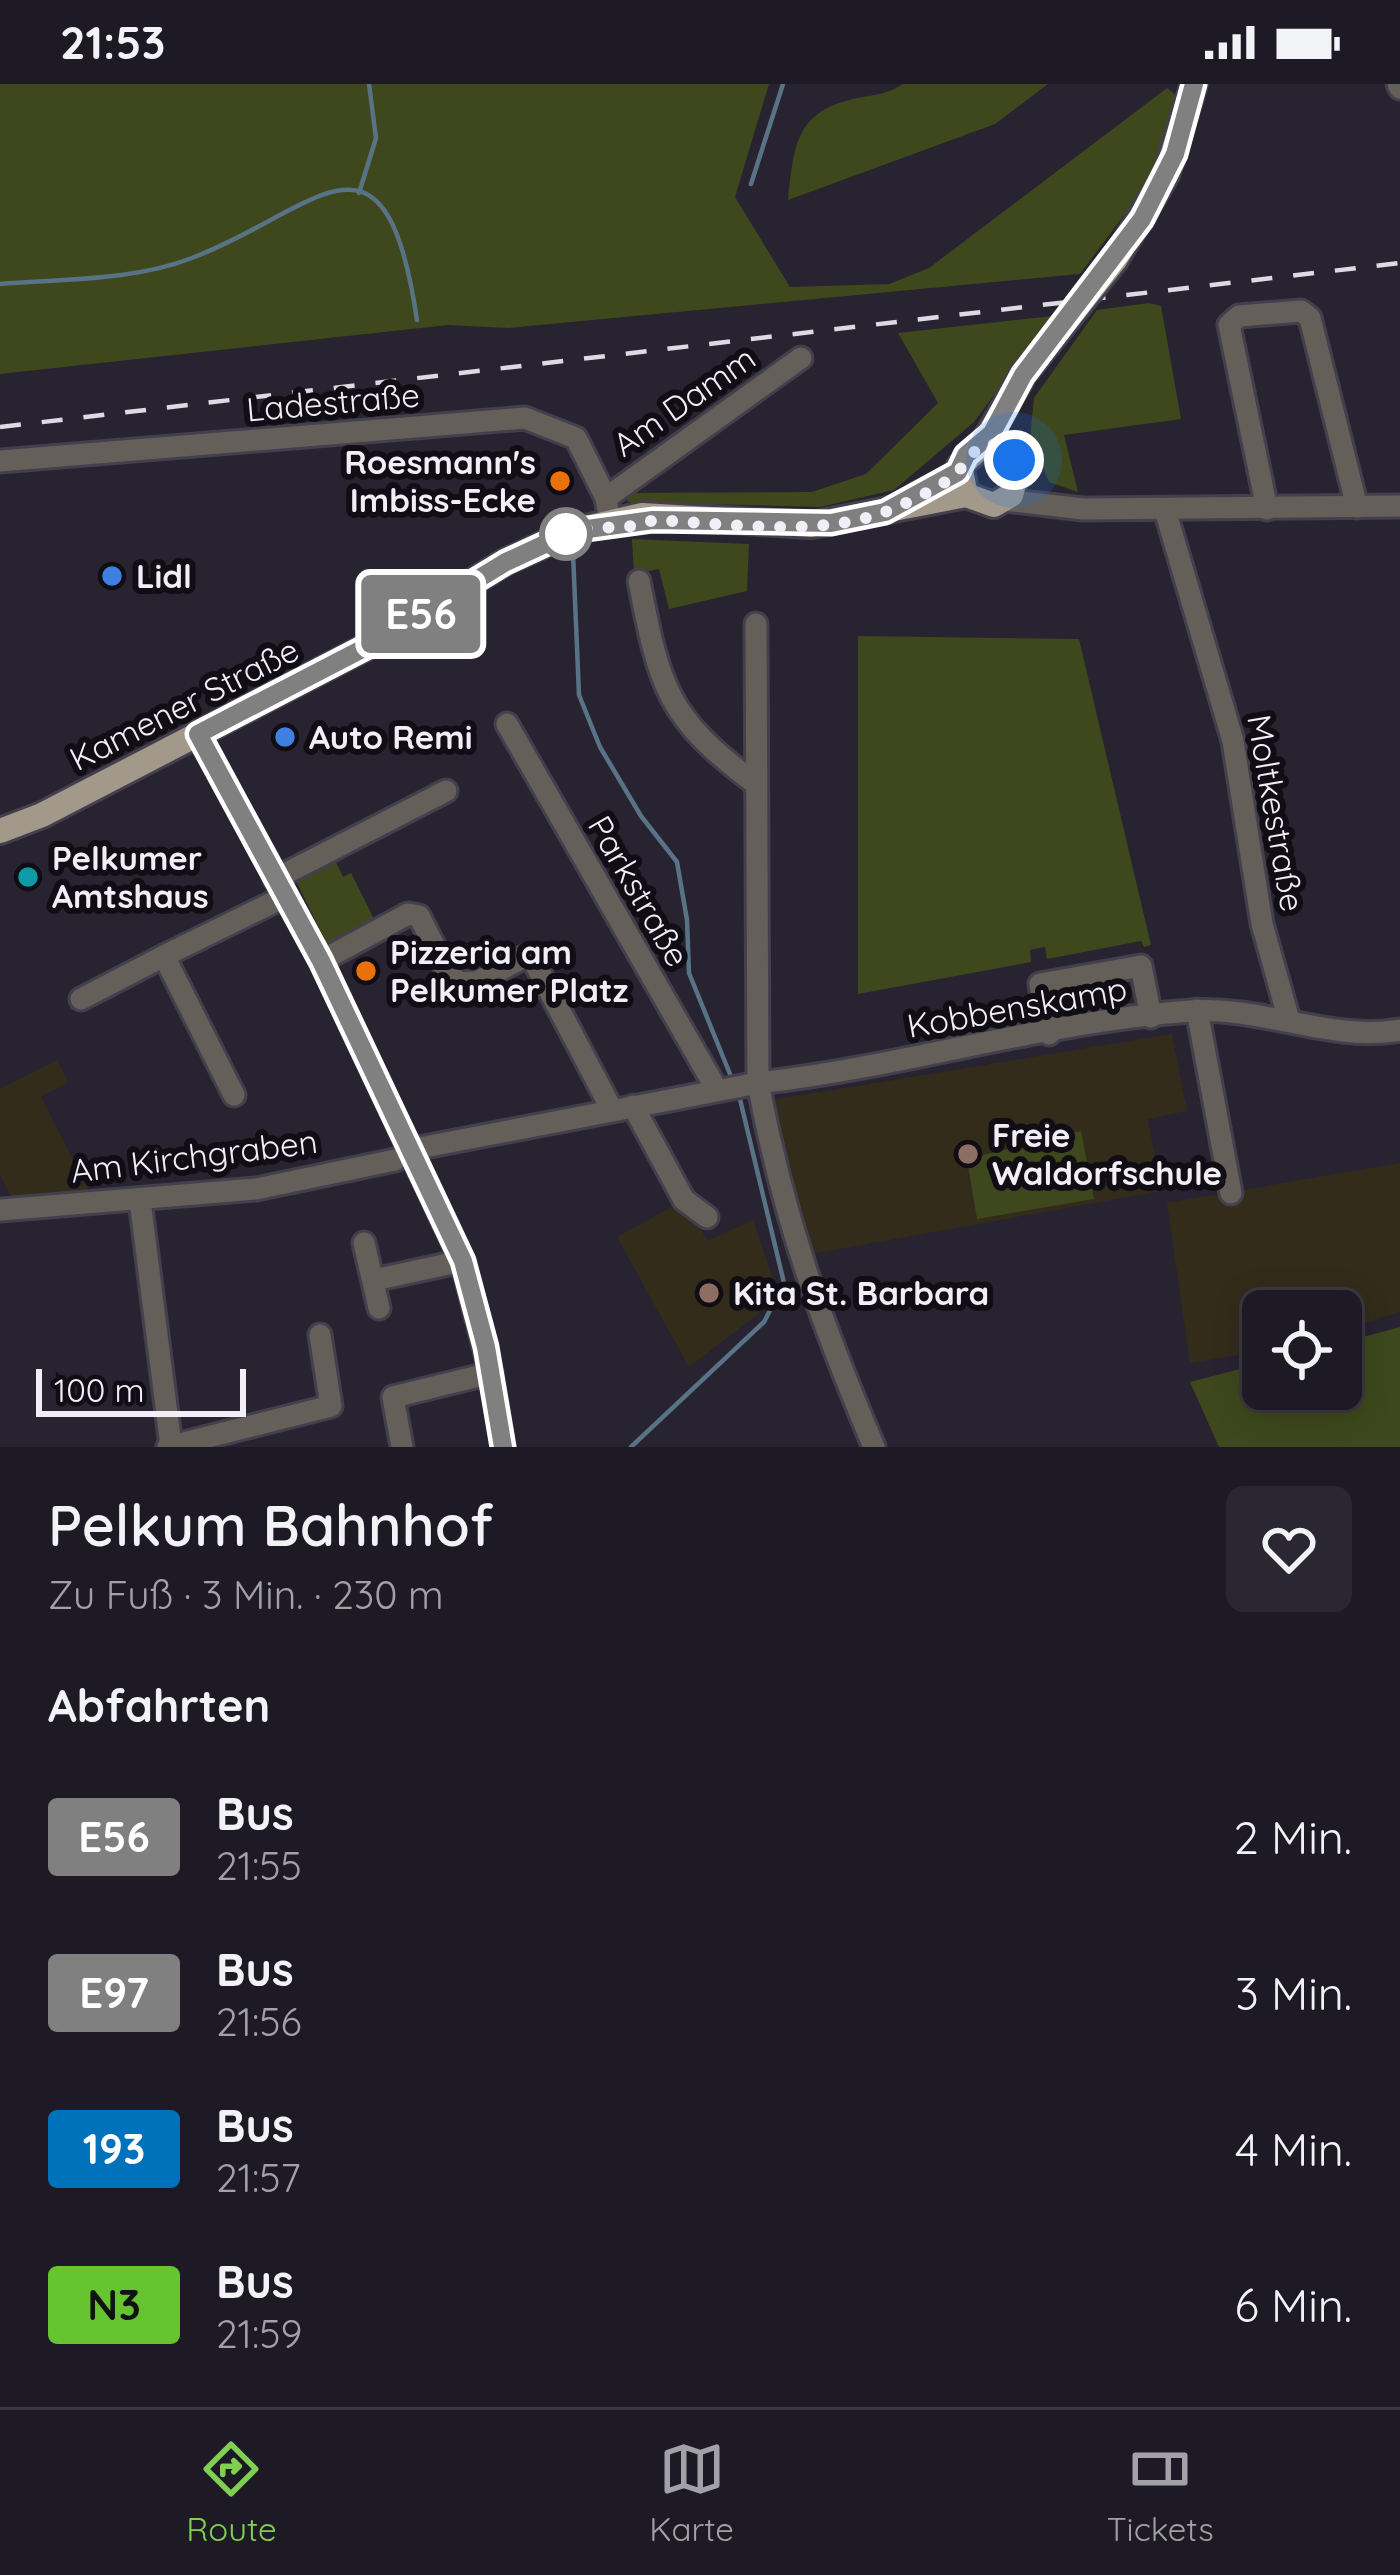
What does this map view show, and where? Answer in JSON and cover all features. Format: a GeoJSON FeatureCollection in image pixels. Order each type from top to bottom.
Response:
{"type":"FeatureCollection","features":[{"type":"Feature","properties":{"kind":"main road"},"geometry":{"type":"LineString","coordinates":[[1005,500],[1002,458],[1015,389],[1115,260],[1166,175],[1194,84]]}},
{"type":"Feature","properties":{"kind":"main road"},"geometry":{"type":"LineString","coordinates":[[962,484],[966,455],[1002,458]]}},
{"type":"Feature","properties":{"kind":"main road","name":"Kamener Straße"},"geometry":{"type":"LineString","coordinates":[[0,831],[42,815],[370,645],[506,562],[609,514],[623,526],[653,520],[811,525],[885,512],[962,484],[988,505],[1005,500]]}},
{"type":"Feature","properties":{"kind":"main road","name":"Kamener Straße"},"geometry":{"type":"LineString","coordinates":[[0,844],[30,830],[42,815]]}},
{"type":"Feature","properties":{"kind":"street"},"geometry":{"type":"LineString","coordinates":[[1267,509],[1229,325],[1239,316],[1301,310],[1310,318],[1357,507]]}},
{"type":"Feature","properties":{"kind":"street","name":"Am Damm"},"geometry":{"type":"LineString","coordinates":[[609,514],[801,358]]}},
{"type":"Feature","properties":{"kind":"street","name":"Ladestraße"},"geometry":{"type":"LineString","coordinates":[[0,461],[503,419],[546,423],[576,438],[609,514]]}},
{"type":"Feature","properties":{"kind":"street"},"geometry":{"type":"LineString","coordinates":[[1002,458],[1083,509]]}},
{"type":"Feature","properties":{"kind":"street"},"geometry":{"type":"LineString","coordinates":[[1005,500],[1083,509],[1400,506]]}},
{"type":"Feature","properties":{"kind":"street","name":"Moltkestraße"},"geometry":{"type":"LineString","coordinates":[[1165,510],[1226,710],[1262,924],[1289,1020]]}},
{"type":"Feature","properties":{"kind":"street"},"geometry":{"type":"LineString","coordinates":[[639,581],[658,669],[672,706],[702,742],[756,784]]}},
{"type":"Feature","properties":{"kind":"street"},"geometry":{"type":"LineString","coordinates":[[757,624],[756,784],[736,1087],[800,1265],[874,1447]]}},
{"type":"Feature","properties":{"kind":"street","name":"Parkstraße"},"geometry":{"type":"LineString","coordinates":[[507,724],[736,1087]]}},
{"type":"Feature","properties":{"kind":"street"},"geometry":{"type":"LineString","coordinates":[[198,734],[321,961],[404,1155],[463,1261],[491,1373],[503,1447]]}},
{"type":"Feature","properties":{"kind":"street"},"geometry":{"type":"LineString","coordinates":[[80,999],[164,956],[446,791]]}},
{"type":"Feature","properties":{"kind":"street"},"geometry":{"type":"LineString","coordinates":[[321,961],[408,914],[418,916],[448,974],[460,983],[477,982],[530,955],[684,1200],[707,1217]]}},
{"type":"Feature","properties":{"kind":"street"},"geometry":{"type":"LineString","coordinates":[[164,956],[234,1095]]}},
{"type":"Feature","properties":{"kind":"street"},"geometry":{"type":"LineString","coordinates":[[1049,1034],[1040,984],[1141,966],[1151,1017]]}},
{"type":"Feature","properties":{"kind":"street"},"geometry":{"type":"LineString","coordinates":[[1197,1010],[1231,1193]]}},
{"type":"Feature","properties":{"kind":"street","name":"Kobbenskamp"},"geometry":{"type":"LineString","coordinates":[[623,1108],[1197,1010],[1289,1020]]}},
{"type":"Feature","properties":{"kind":"street"},"geometry":{"type":"LineString","coordinates":[[1289,1020],[1341,1033],[1400,1030]]}},
{"type":"Feature","properties":{"kind":"street","name":"Am Kirchgraben"},"geometry":{"type":"LineString","coordinates":[[0,1210],[256,1189],[623,1108]]}},
{"type":"Feature","properties":{"kind":"street"},"geometry":{"type":"LineString","coordinates":[[140,1200],[170,1447],[331,1406],[320,1335]]}},
{"type":"Feature","properties":{"kind":"street"},"geometry":{"type":"LineString","coordinates":[[364,1243],[379,1308]]}},
{"type":"Feature","properties":{"kind":"street"},"geometry":{"type":"LineString","coordinates":[[374,1280],[463,1261]]}},
{"type":"Feature","properties":{"kind":"street"},"geometry":{"type":"LineString","coordinates":[[402,1447],[393,1397],[491,1373]]}},
{"type":"Feature","properties":{"kind":"shaded area","name":"Freie Waldorfschule"},"geometry":{"type":"Polygon","coordinates":[[[1172,1034],[1187,1111],[1148,1119],[1161,1191],[800,1256],[772,1100],[1172,1034]]]}},
{"type":"Feature","properties":{"kind":"shaded area"},"geometry":{"type":"Polygon","coordinates":[[[57,1060],[68,1082],[41,1097],[90,1193],[13,1200],[0,1175],[0,1089],[57,1060]]]}},
{"type":"Feature","properties":{"kind":"shaded area"},"geometry":{"type":"Polygon","coordinates":[[[1400,1163],[1400,1312],[1362,1324],[1362,1290],[1242,1290],[1242,1354],[1190,1363],[1167,1203],[1400,1163]]]}},
{"type":"Feature","properties":{"kind":"shaded area","name":"Kita St. Barbara"},"geometry":{"type":"Polygon","coordinates":[[[675,1205],[694,1217],[707,1241],[753,1220],[773,1279],[766,1308],[689,1367],[617,1237],[675,1205]]]}},
{"type":"Feature","properties":{"kind":"green space"},"geometry":{"type":"Polygon","coordinates":[[[0,84],[769,84],[735,197],[790,287],[889,284],[929,268],[1167,88],[1178,97],[1149,182],[1080,274],[508,328],[448,325],[0,374],[0,84]]]}},
{"type":"Feature","properties":{"kind":"green space"},"geometry":{"type":"Polygon","coordinates":[[[903,84],[1048,84],[995,124],[788,200],[796,147],[810,121],[837,104],[903,84]]]}},
{"type":"Feature","properties":{"kind":"green space"},"geometry":{"type":"Polygon","coordinates":[[[1149,303],[1161,306],[1181,419],[1064,435],[1078,492],[1049,482],[1030,438],[1034,398],[1097,310],[1149,303]]]}},
{"type":"Feature","properties":{"kind":"green space"},"geometry":{"type":"Polygon","coordinates":[[[1053,316],[974,422],[894,490],[820,507],[627,502],[629,493],[812,492],[866,474],[938,403],[898,333],[1053,316]]]}},
{"type":"Feature","properties":{"kind":"green space"},"geometry":{"type":"Polygon","coordinates":[[[632,539],[749,544],[747,591],[669,609],[659,569],[634,574],[632,539]]]}},
{"type":"Feature","properties":{"kind":"green space"},"geometry":{"type":"Polygon","coordinates":[[[858,636],[1079,639],[1151,945],[1144,947],[1141,941],[1047,959],[1045,947],[1030,950],[1031,962],[858,994],[858,636]]]}},
{"type":"Feature","properties":{"kind":"green space"},"geometry":{"type":"Polygon","coordinates":[[[334,858],[343,877],[351,873],[376,923],[331,952],[294,877],[334,858]]]}},
{"type":"Feature","properties":{"kind":"green space"},"geometry":{"type":"Polygon","coordinates":[[[1081,1131],[1094,1199],[977,1219],[967,1159],[1081,1131]]]}},
{"type":"Feature","properties":{"kind":"green space"},"geometry":{"type":"Polygon","coordinates":[[[1400,1327],[1400,1447],[1219,1447],[1190,1382],[1242,1368],[1242,1410],[1362,1410],[1362,1337],[1400,1327]]]}},
{"type":"Feature","properties":{"kind":"waterway"},"geometry":{"type":"LineString","coordinates":[[359,193],[376,138],[369,84]]}},
{"type":"Feature","properties":{"kind":"waterway"},"geometry":{"type":"LineString","coordinates":[[751,184],[783,84]]}},
{"type":"Feature","properties":{"kind":"waterway"},"geometry":{"type":"LineString","coordinates":[[0,284],[97,278],[169,266],[340,190],[365,193],[386,213],[403,254],[417,320]]}},
{"type":"Feature","properties":{"kind":"waterway"},"geometry":{"type":"LineString","coordinates":[[573,553],[579,695],[600,747],[641,816],[677,862],[687,920],[689,973],[732,1079]]}},
{"type":"Feature","properties":{"kind":"waterway"},"geometry":{"type":"LineString","coordinates":[[631,1447],[764,1322],[784,1283],[739,1095]]}},
{"type":"Feature","properties":{"kind":"railway"},"geometry":{"type":"LineString","coordinates":[[0,427],[1400,263]]}},
{"type":"Feature","properties":{"kind":"bus line","name":"E56"},"geometry":{"type":"LineString","coordinates":[[503,1447],[486,1347],[463,1261],[321,961],[198,734],[370,645],[506,562],[573,531],[612,522],[623,526],[653,520],[831,523],[885,512],[958,472],[966,455],[992,433],[1023,375],[1142,219],[1175,154],[1194,84]]}},
{"type":"Feature","properties":{"kind":"place","name":"Roesmann's Imbiss-Ecke"},"geometry":{"type":"Point","coordinates":[560,481]}},
{"type":"Feature","properties":{"kind":"place","name":"Lidl"},"geometry":{"type":"Point","coordinates":[112,576]}},
{"type":"Feature","properties":{"kind":"place","name":"Auto Remi"},"geometry":{"type":"Point","coordinates":[285,737]}},
{"type":"Feature","properties":{"kind":"place","name":"Pelkumer Amtshaus"},"geometry":{"type":"Point","coordinates":[28,877]}},
{"type":"Feature","properties":{"kind":"place","name":"Pizzeria am Pelkumer Platz"},"geometry":{"type":"Point","coordinates":[366,971]}},
{"type":"Feature","properties":{"kind":"place","name":"Freie Waldorfschule"},"geometry":{"type":"Point","coordinates":[968,1154]}},
{"type":"Feature","properties":{"kind":"place","name":"Kita St. Barbara"},"geometry":{"type":"Point","coordinates":[709,1293]}},
{"type":"Feature","properties":{"kind":"route"},"geometry":{"type":"LineString","coordinates":[[566,534],[597,524],[643,525],[653,520],[831,523],[885,512],[958,472],[966,455],[982,446],[1003,449],[1014,460]]}}]}
